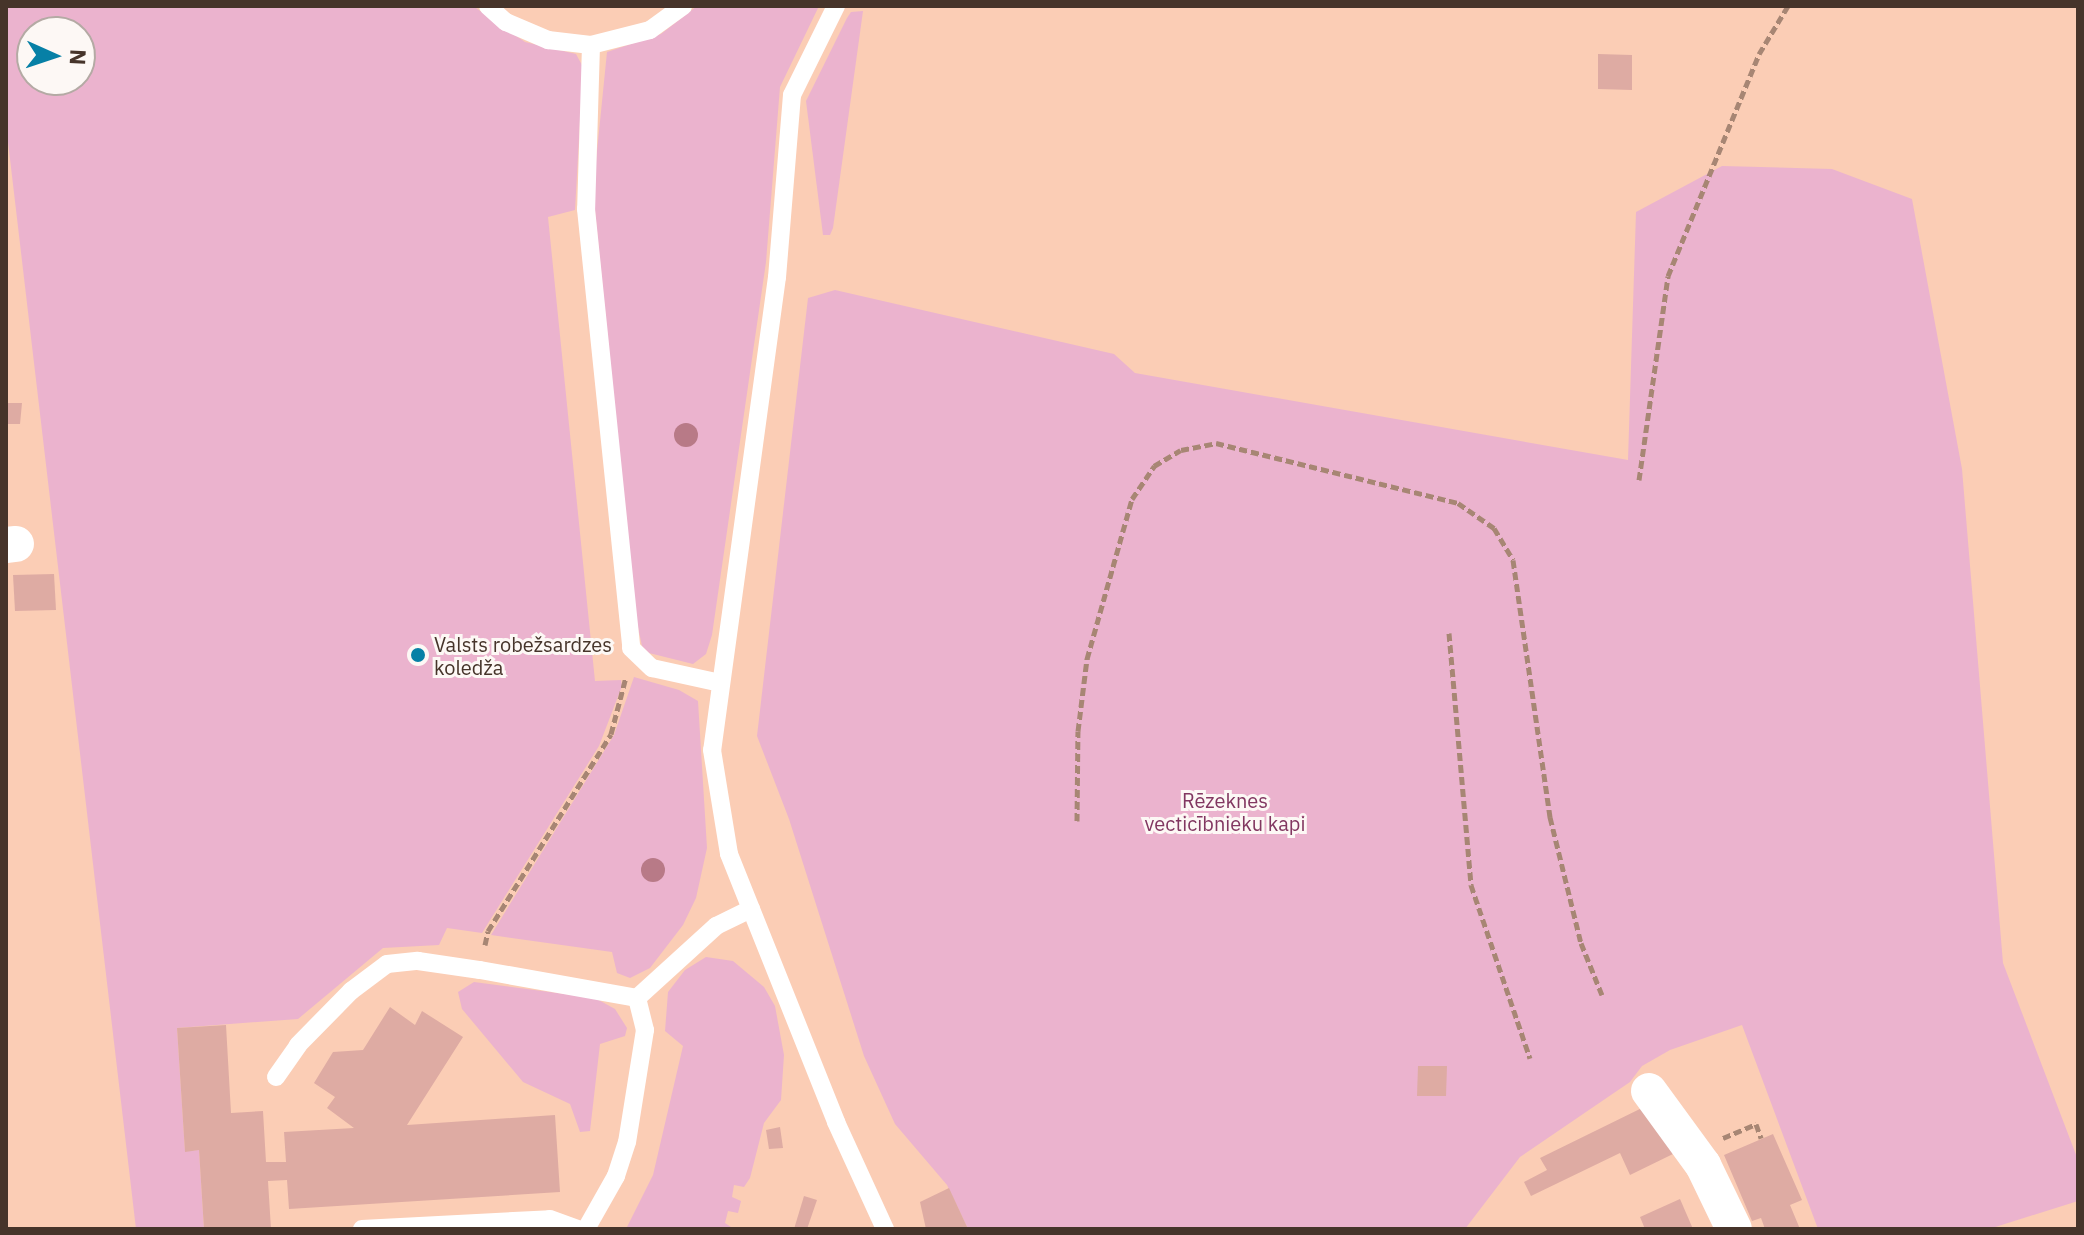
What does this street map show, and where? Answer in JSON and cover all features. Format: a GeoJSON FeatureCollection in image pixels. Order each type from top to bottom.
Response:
{"type":"FeatureCollection","features":[{"type":"Feature","properties":{"kind":"street"},"geometry":{"type":"LineString","coordinates":[[1649,1091],[1703,1165],[1734,1229]]}},
{"type":"Feature","properties":{"kind":"lane"},"geometry":{"type":"LineString","coordinates":[[488,6],[506,22],[548,40],[591,45],[650,30],[683,6]]}},
{"type":"Feature","properties":{"kind":"lane"},"geometry":{"type":"LineString","coordinates":[[836,6],[792,95],[777,277],[712,750],[717,803],[729,854],[836,1122],[885,1229]]}},
{"type":"Feature","properties":{"kind":"lane"},"geometry":{"type":"LineString","coordinates":[[591,45],[586,209],[635,657],[666,673],[720,683]]}},
{"type":"Feature","properties":{"kind":"lane"},"geometry":{"type":"LineString","coordinates":[[637,998],[716,926],[751,909]]}},
{"type":"Feature","properties":{"kind":"lane"},"geometry":{"type":"LineString","coordinates":[[276,1077],[298,1045],[351,991],[387,964],[418,961],[637,998]]}},
{"type":"Feature","properties":{"kind":"lane"},"geometry":{"type":"LineString","coordinates":[[586,1229],[616,1176],[627,1142],[645,1030],[637,998]]}},
{"type":"Feature","properties":{"kind":"lane"},"geometry":{"type":"LineString","coordinates":[[362,1229],[550,1219],[578,1229]]}},
{"type":"Feature","properties":{"kind":"path"},"geometry":{"type":"LineString","coordinates":[[1639,480],[1668,276],[1759,54],[1788,6]]}},
{"type":"Feature","properties":{"kind":"path"},"geometry":{"type":"LineString","coordinates":[[1077,821],[1078,731],[1087,659],[1132,499],[1154,466],[1181,450],[1216,443],[1458,503],[1494,528],[1513,560],[1550,817],[1581,943],[1602,995]]}},
{"type":"Feature","properties":{"kind":"path"},"geometry":{"type":"LineString","coordinates":[[1449,633],[1471,885],[1530,1058]]}},
{"type":"Feature","properties":{"kind":"path"},"geometry":{"type":"LineString","coordinates":[[480,970],[488,931],[611,734],[628,664],[635,657]]}},
{"type":"Feature","properties":{"kind":"path"},"geometry":{"type":"LineString","coordinates":[[1717,1141],[1756,1124],[1761,1138]]}},
{"type":"Feature","properties":{"kind":"green space"},"geometry":{"type":"Polygon","coordinates":[[[6,6],[473,6],[525,42],[576,54],[583,67],[575,210],[548,217],[595,681],[621,680],[622,686],[599,746],[482,933],[447,928],[439,945],[383,948],[298,1019],[177,1028],[185,1151],[199,1150],[204,1229],[136,1229],[6,125],[6,6]]]}},
{"type":"Feature","properties":{"kind":"green space"},"geometry":{"type":"Polygon","coordinates":[[[697,6],[819,6],[780,87],[766,262],[712,635],[706,654],[693,664],[649,653],[642,646],[636,618],[593,191],[607,52],[661,34],[697,6]]]}},
{"type":"Feature","properties":{"kind":"green space"},"geometry":{"type":"Polygon","coordinates":[[[863,11],[833,228],[830,235],[823,235],[806,101],[847,18],[851,12],[863,11]]]}},
{"type":"Feature","properties":{"kind":"green space","name":"Rēzeknes vecticībnieku kapi"},"geometry":{"type":"Polygon","coordinates":[[[1722,166],[1832,169],[1912,199],[1962,469],[2003,963],[2078,1160],[2078,1201],[1989,1229],[1818,1229],[1742,1025],[1670,1050],[1642,1066],[1630,1082],[1520,1157],[1465,1229],[968,1229],[947,1185],[895,1124],[864,1056],[789,819],[757,736],[808,298],[835,290],[1114,354],[1135,373],[1628,460],[1636,212],[1722,166]]]}},
{"type":"Feature","properties":{"kind":"green space"},"geometry":{"type":"Polygon","coordinates":[[[634,677],[679,690],[698,701],[707,848],[696,898],[683,925],[650,968],[630,978],[617,973],[612,952],[491,935],[614,735],[634,677]]]}},
{"type":"Feature","properties":{"kind":"green space"},"geometry":{"type":"Polygon","coordinates":[[[706,957],[733,961],[764,987],[775,1006],[784,1055],[781,1100],[764,1123],[750,1178],[744,1187],[734,1185],[732,1197],[741,1201],[738,1213],[728,1211],[725,1223],[734,1229],[626,1229],[653,1175],[683,1046],[665,1031],[668,992],[685,970],[706,957]]]}},
{"type":"Feature","properties":{"kind":"green space"},"geometry":{"type":"Polygon","coordinates":[[[474,982],[595,998],[615,1009],[627,1028],[625,1036],[600,1044],[590,1131],[580,1132],[570,1104],[523,1082],[462,1009],[458,992],[474,982]]]}},
{"type":"Feature","properties":{"kind":"building"},"geometry":{"type":"Polygon","coordinates":[[[1598,54],[1632,55],[1632,90],[1598,89],[1598,54]]]}},
{"type":"Feature","properties":{"kind":"building"},"geometry":{"type":"Polygon","coordinates":[[[6,403],[22,403],[20,424],[6,424],[6,403]]]}},
{"type":"Feature","properties":{"kind":"building"},"geometry":{"type":"Polygon","coordinates":[[[54,574],[56,610],[15,611],[13,575],[54,574]]]}},
{"type":"Feature","properties":{"kind":"building"},"geometry":{"type":"Polygon","coordinates":[[[390,1007],[415,1025],[422,1011],[463,1037],[407,1125],[555,1115],[560,1192],[289,1209],[287,1180],[268,1181],[271,1229],[204,1229],[199,1150],[185,1152],[177,1028],[226,1025],[231,1113],[263,1111],[266,1162],[286,1162],[284,1132],[354,1128],[327,1108],[335,1097],[314,1083],[333,1052],[363,1050],[390,1007]]]}},
{"type":"Feature","properties":{"kind":"building"},"geometry":{"type":"Polygon","coordinates":[[[1418,1066],[1447,1066],[1446,1096],[1417,1096],[1418,1066]]]}},
{"type":"Feature","properties":{"kind":"building"},"geometry":{"type":"Polygon","coordinates":[[[1648,1105],[1673,1154],[1630,1175],[1620,1153],[1531,1196],[1524,1182],[1547,1170],[1540,1158],[1648,1105]]]}},
{"type":"Feature","properties":{"kind":"building"},"geometry":{"type":"Polygon","coordinates":[[[780,1127],[783,1148],[769,1149],[766,1130],[780,1127]]]}},
{"type":"Feature","properties":{"kind":"building"},"geometry":{"type":"Polygon","coordinates":[[[1773,1134],[1802,1200],[1790,1205],[1800,1229],[1765,1229],[1761,1218],[1752,1221],[1724,1155],[1773,1134]]]}},
{"type":"Feature","properties":{"kind":"building"},"geometry":{"type":"Polygon","coordinates":[[[949,1188],[968,1229],[926,1229],[920,1202],[949,1188]]]}},
{"type":"Feature","properties":{"kind":"building"},"geometry":{"type":"Polygon","coordinates":[[[804,1196],[817,1200],[807,1229],[794,1229],[804,1196]]]}},
{"type":"Feature","properties":{"kind":"building"},"geometry":{"type":"Polygon","coordinates":[[[1680,1199],[1693,1229],[1645,1229],[1640,1217],[1680,1199]]]}},
{"type":"Feature","properties":{"kind":"place","name":"Valsts robežsardzes koledža"},"geometry":{"type":"Point","coordinates":[418,655]}}]}
